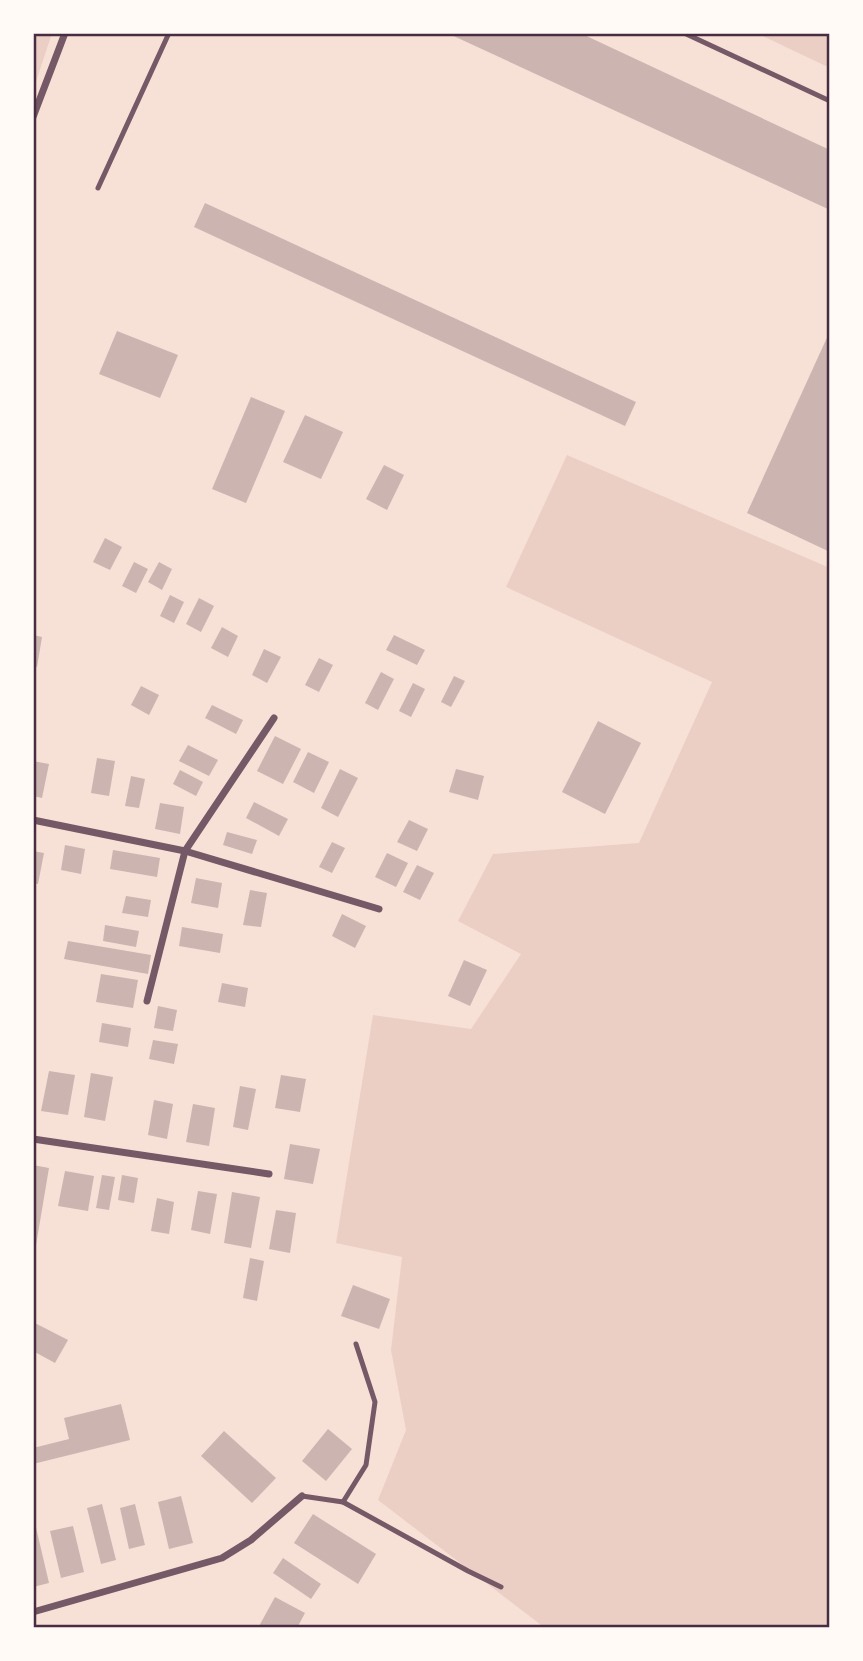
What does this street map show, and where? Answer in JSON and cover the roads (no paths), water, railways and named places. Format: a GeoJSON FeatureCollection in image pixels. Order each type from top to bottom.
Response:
{"type":"FeatureCollection","features":[{"type":"Feature","properties":{"kind":"street"},"geometry":{"type":"LineString","coordinates":[[33,117],[65,33]]}},
{"type":"Feature","properties":{"kind":"street"},"geometry":{"type":"LineString","coordinates":[[147,1001],[185,850],[274,718]]}},
{"type":"Feature","properties":{"kind":"street"},"geometry":{"type":"LineString","coordinates":[[33,820],[185,850],[379,909]]}},
{"type":"Feature","properties":{"kind":"street"},"geometry":{"type":"LineString","coordinates":[[33,1139],[269,1174]]}},
{"type":"Feature","properties":{"kind":"street"},"geometry":{"type":"LineString","coordinates":[[33,1612],[222,1558],[251,1540],[302,1496]]}},
{"type":"Feature","properties":{"kind":"lane"},"geometry":{"type":"LineString","coordinates":[[99,188],[169,33]]}},
{"type":"Feature","properties":{"kind":"lane"},"geometry":{"type":"LineString","coordinates":[[684,33],[700,36],[830,101]]}},
{"type":"Feature","properties":{"kind":"lane"},"geometry":{"type":"LineString","coordinates":[[343,1502],[366,1465],[376,1402],[356,1344]]}},
{"type":"Feature","properties":{"kind":"lane"},"geometry":{"type":"LineString","coordinates":[[302,1496],[343,1502],[468,1572],[501,1587]]}}]}
